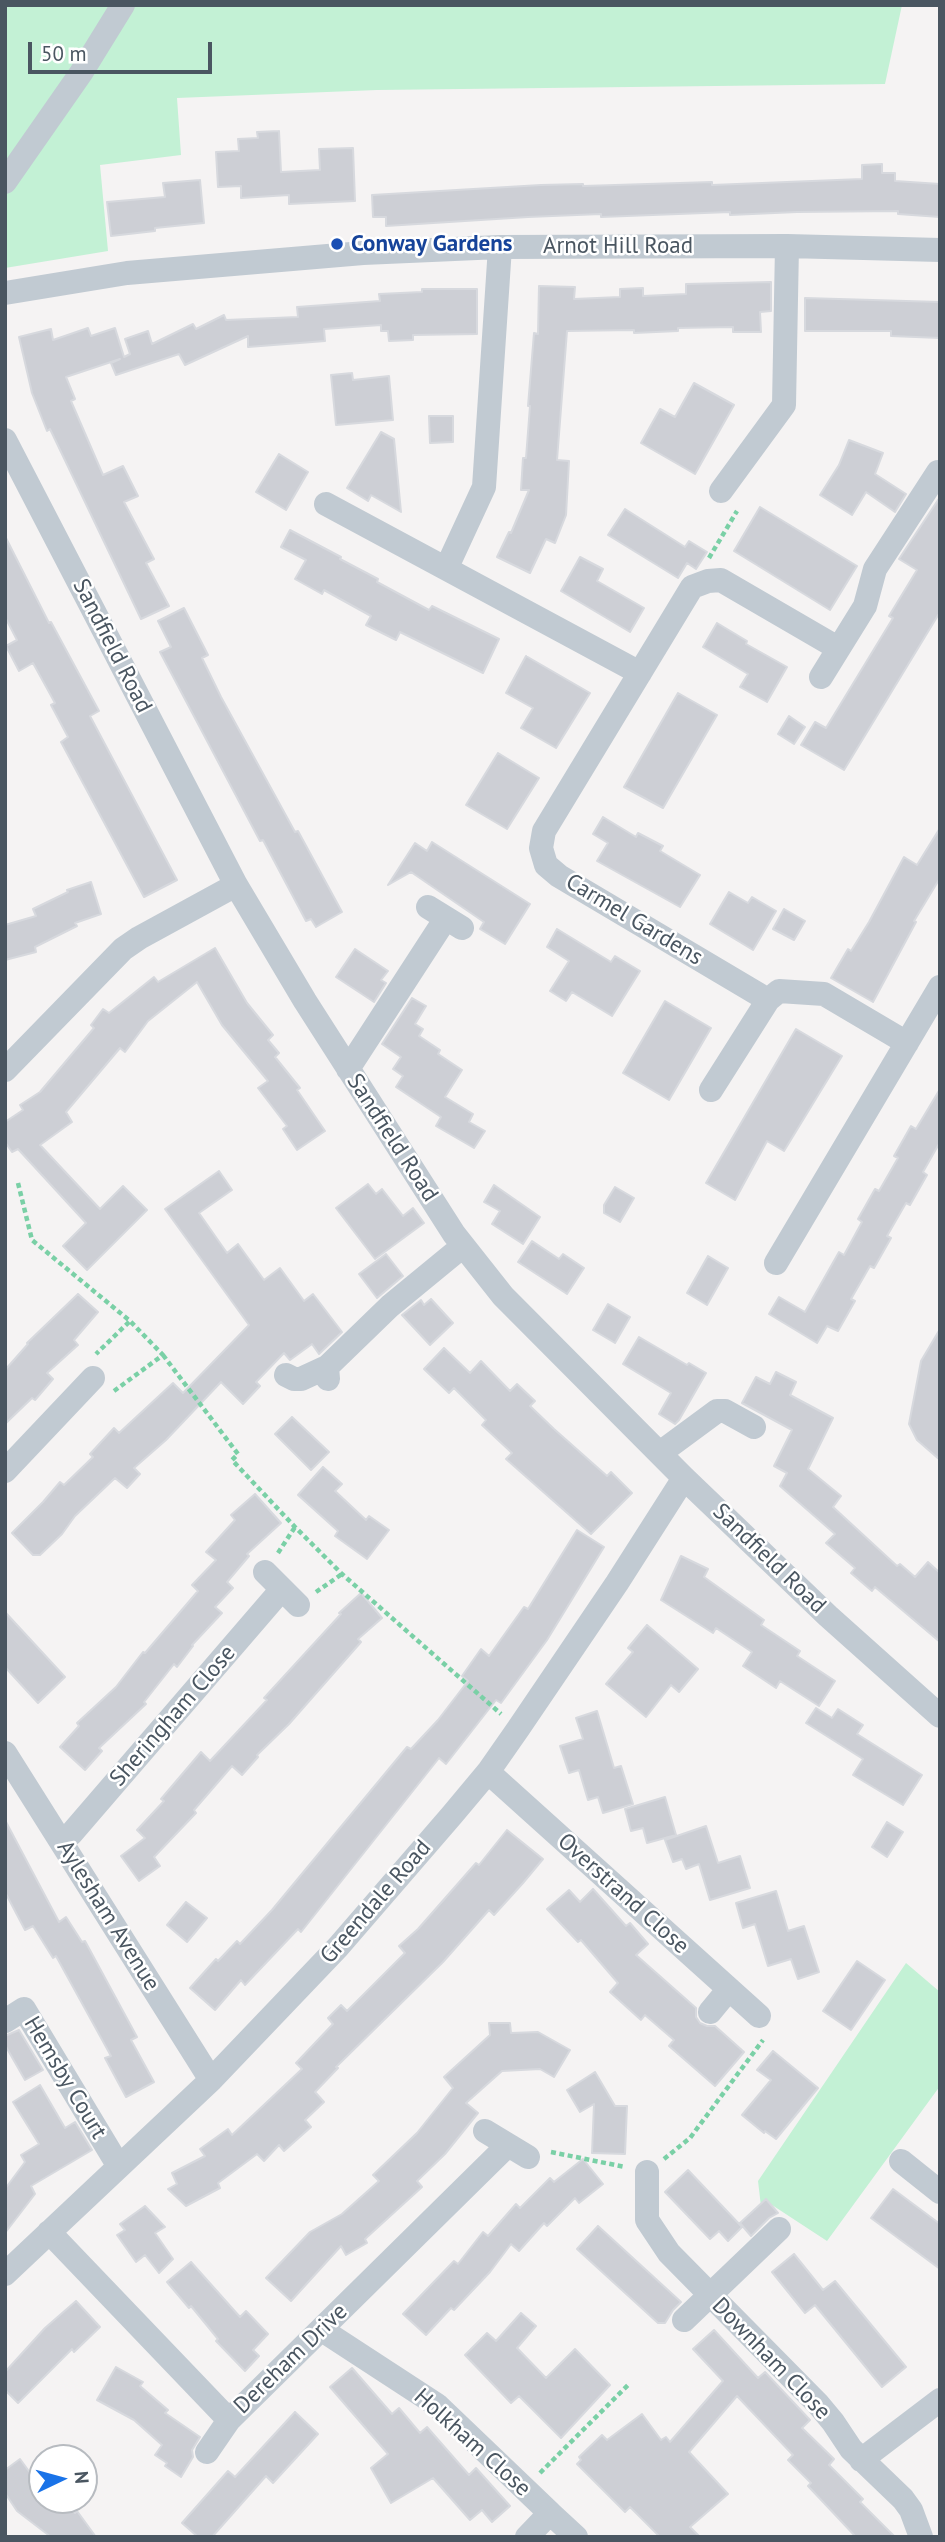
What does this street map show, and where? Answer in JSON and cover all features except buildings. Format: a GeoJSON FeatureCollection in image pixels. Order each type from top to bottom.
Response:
{"type":"FeatureCollection","features":[{"type":"Feature","properties":{"kind":"street"},"geometry":{"type":"LineString","coordinates":[[5,182],[81,73],[123,5]]}},
{"type":"Feature","properties":{"kind":"street"},"geometry":{"type":"LineString","coordinates":[[730,499],[783,405],[787,246]]}},
{"type":"Feature","properties":{"kind":"street","name":"Arnot Hill Road"},"geometry":{"type":"LineString","coordinates":[[5,293],[127,273],[363,253],[500,247],[787,246],[940,250]]}},
{"type":"Feature","properties":{"kind":"street"},"geometry":{"type":"LineString","coordinates":[[447,568],[484,487],[500,247]]}},
{"type":"Feature","properties":{"kind":"street","name":"Sandfield Road"},"geometry":{"type":"LineString","coordinates":[[5,440],[236,885],[348,1069],[463,1246],[503,1296],[684,1478],[828,1616],[940,1716]]}},
{"type":"Feature","properties":{"kind":"street"},"geometry":{"type":"LineString","coordinates":[[821,677],[865,606],[875,569],[938,472]]}},
{"type":"Feature","properties":{"kind":"street"},"geometry":{"type":"LineString","coordinates":[[326,504],[640,673],[692,587],[709,581],[721,580],[838,648]]}},
{"type":"Feature","properties":{"kind":"street","name":"Carmel Gardens"},"geometry":{"type":"LineString","coordinates":[[640,673],[544,831],[541,848],[546,865],[559,876],[768,1000]]}},
{"type":"Feature","properties":{"kind":"street"},"geometry":{"type":"LineString","coordinates":[[5,1070],[123,949],[236,885]]}},
{"type":"Feature","properties":{"kind":"street"},"geometry":{"type":"LineString","coordinates":[[348,1069],[445,918]]}},
{"type":"Feature","properties":{"kind":"street"},"geometry":{"type":"LineString","coordinates":[[776,1263],[940,987]]}},
{"type":"Feature","properties":{"kind":"street"},"geometry":{"type":"LineString","coordinates":[[711,1090],[768,1000],[779,991],[824,994],[907,1043]]}},
{"type":"Feature","properties":{"kind":"street"},"geometry":{"type":"LineString","coordinates":[[286,1375],[301,1379],[328,1373],[390,1306],[463,1246]]}},
{"type":"Feature","properties":{"kind":"street"},"geometry":{"type":"LineString","coordinates":[[5,1471],[95,1380]]}},
{"type":"Feature","properties":{"kind":"street"},"geometry":{"type":"LineString","coordinates":[[660,1453],[717,1411],[725,1411],[754,1427]]}},
{"type":"Feature","properties":{"kind":"street","name":"Greendale Road"},"geometry":{"type":"LineString","coordinates":[[5,2274],[211,2080],[338,1947],[488,1772],[617,1583],[684,1478]]}},
{"type":"Feature","properties":{"kind":"street","name":"Sheringham Close"},"geometry":{"type":"LineString","coordinates":[[61,1841],[71,1834],[282,1588]]}},
{"type":"Feature","properties":{"kind":"street","name":"Aylesham Avenue"},"geometry":{"type":"LineString","coordinates":[[5,1753],[211,2080]]}},
{"type":"Feature","properties":{"kind":"street","name":"Overstrand Close"},"geometry":{"type":"LineString","coordinates":[[488,1772],[759,2016]]}},
{"type":"Feature","properties":{"kind":"street"},"geometry":{"type":"LineString","coordinates":[[710,2012],[729,1989]]}},
{"type":"Feature","properties":{"kind":"street","name":"Hemsby Court"},"geometry":{"type":"LineString","coordinates":[[5,2021],[24,2009],[118,2165]]}},
{"type":"Feature","properties":{"kind":"street"},"geometry":{"type":"LineString","coordinates":[[485,2131],[518,2151]]}},
{"type":"Feature","properties":{"kind":"street","name":"Dereham Drive"},"geometry":{"type":"LineString","coordinates":[[49,2232],[229,2420],[322,2330],[518,2151]]}},
{"type":"Feature","properties":{"kind":"street"},"geometry":{"type":"LineString","coordinates":[[901,2161],[940,2192]]}},
{"type":"Feature","properties":{"kind":"street","name":"Downham Close"},"geometry":{"type":"LineString","coordinates":[[647,2172],[647,2220],[669,2253],[818,2404],[860,2460],[903,2499],[911,2510],[921,2537]]}},
{"type":"Feature","properties":{"kind":"street"},"geometry":{"type":"LineString","coordinates":[[684,2319],[702,2287],[779,2229]]}},
{"type":"Feature","properties":{"kind":"street","name":"Holkham Close"},"geometry":{"type":"LineString","coordinates":[[322,2330],[437,2405],[575,2536]]}},
{"type":"Feature","properties":{"kind":"street"},"geometry":{"type":"LineString","coordinates":[[860,2460],[940,2400]]}},
{"type":"Feature","properties":{"kind":"street"},"geometry":{"type":"LineString","coordinates":[[207,2452],[229,2420]]}},
{"type":"Feature","properties":{"kind":"street","name":"Holkham Close"},"geometry":{"type":"LineString","coordinates":[[527,2537],[550,2512]]}},
{"type":"Feature","properties":{"kind":"path"},"geometry":{"type":"LineString","coordinates":[[692,587],[730,499]]}},
{"type":"Feature","properties":{"kind":"path"},"geometry":{"type":"LineString","coordinates":[[18,1183],[32,1240],[130,1321],[163,1355],[238,1454],[232,1460],[342,1574],[518,1729]]}},
{"type":"Feature","properties":{"kind":"path"},"geometry":{"type":"LineString","coordinates":[[95,1380],[130,1321]]}},
{"type":"Feature","properties":{"kind":"path"},"geometry":{"type":"LineString","coordinates":[[95,1380],[163,1355]]}},
{"type":"Feature","properties":{"kind":"path"},"geometry":{"type":"LineString","coordinates":[[295,1527],[282,1588],[342,1574]]}},
{"type":"Feature","properties":{"kind":"path"},"geometry":{"type":"LineString","coordinates":[[518,2151],[539,2150],[647,2172],[690,2137],[773,2026],[759,2016]]}},
{"type":"Feature","properties":{"kind":"path"},"geometry":{"type":"LineString","coordinates":[[524,2489],[628,2385]]}},
{"type":"Feature","properties":{"kind":"green space"},"geometry":{"type":"Polygon","coordinates":[[[5,5],[902,5],[885,84],[377,90],[177,98],[181,155],[100,165],[108,251],[5,268],[5,5]]]}},
{"type":"Feature","properties":{"kind":"green space"},"geometry":{"type":"Polygon","coordinates":[[[906,1963],[940,1992],[940,2086],[827,2241],[772,2205],[762,2215],[758,2181],[906,1963]]]}},
{"type":"Feature","properties":{"kind":"place","name":"Conway Gardens"},"geometry":{"type":"Point","coordinates":[337,244]}}]}
